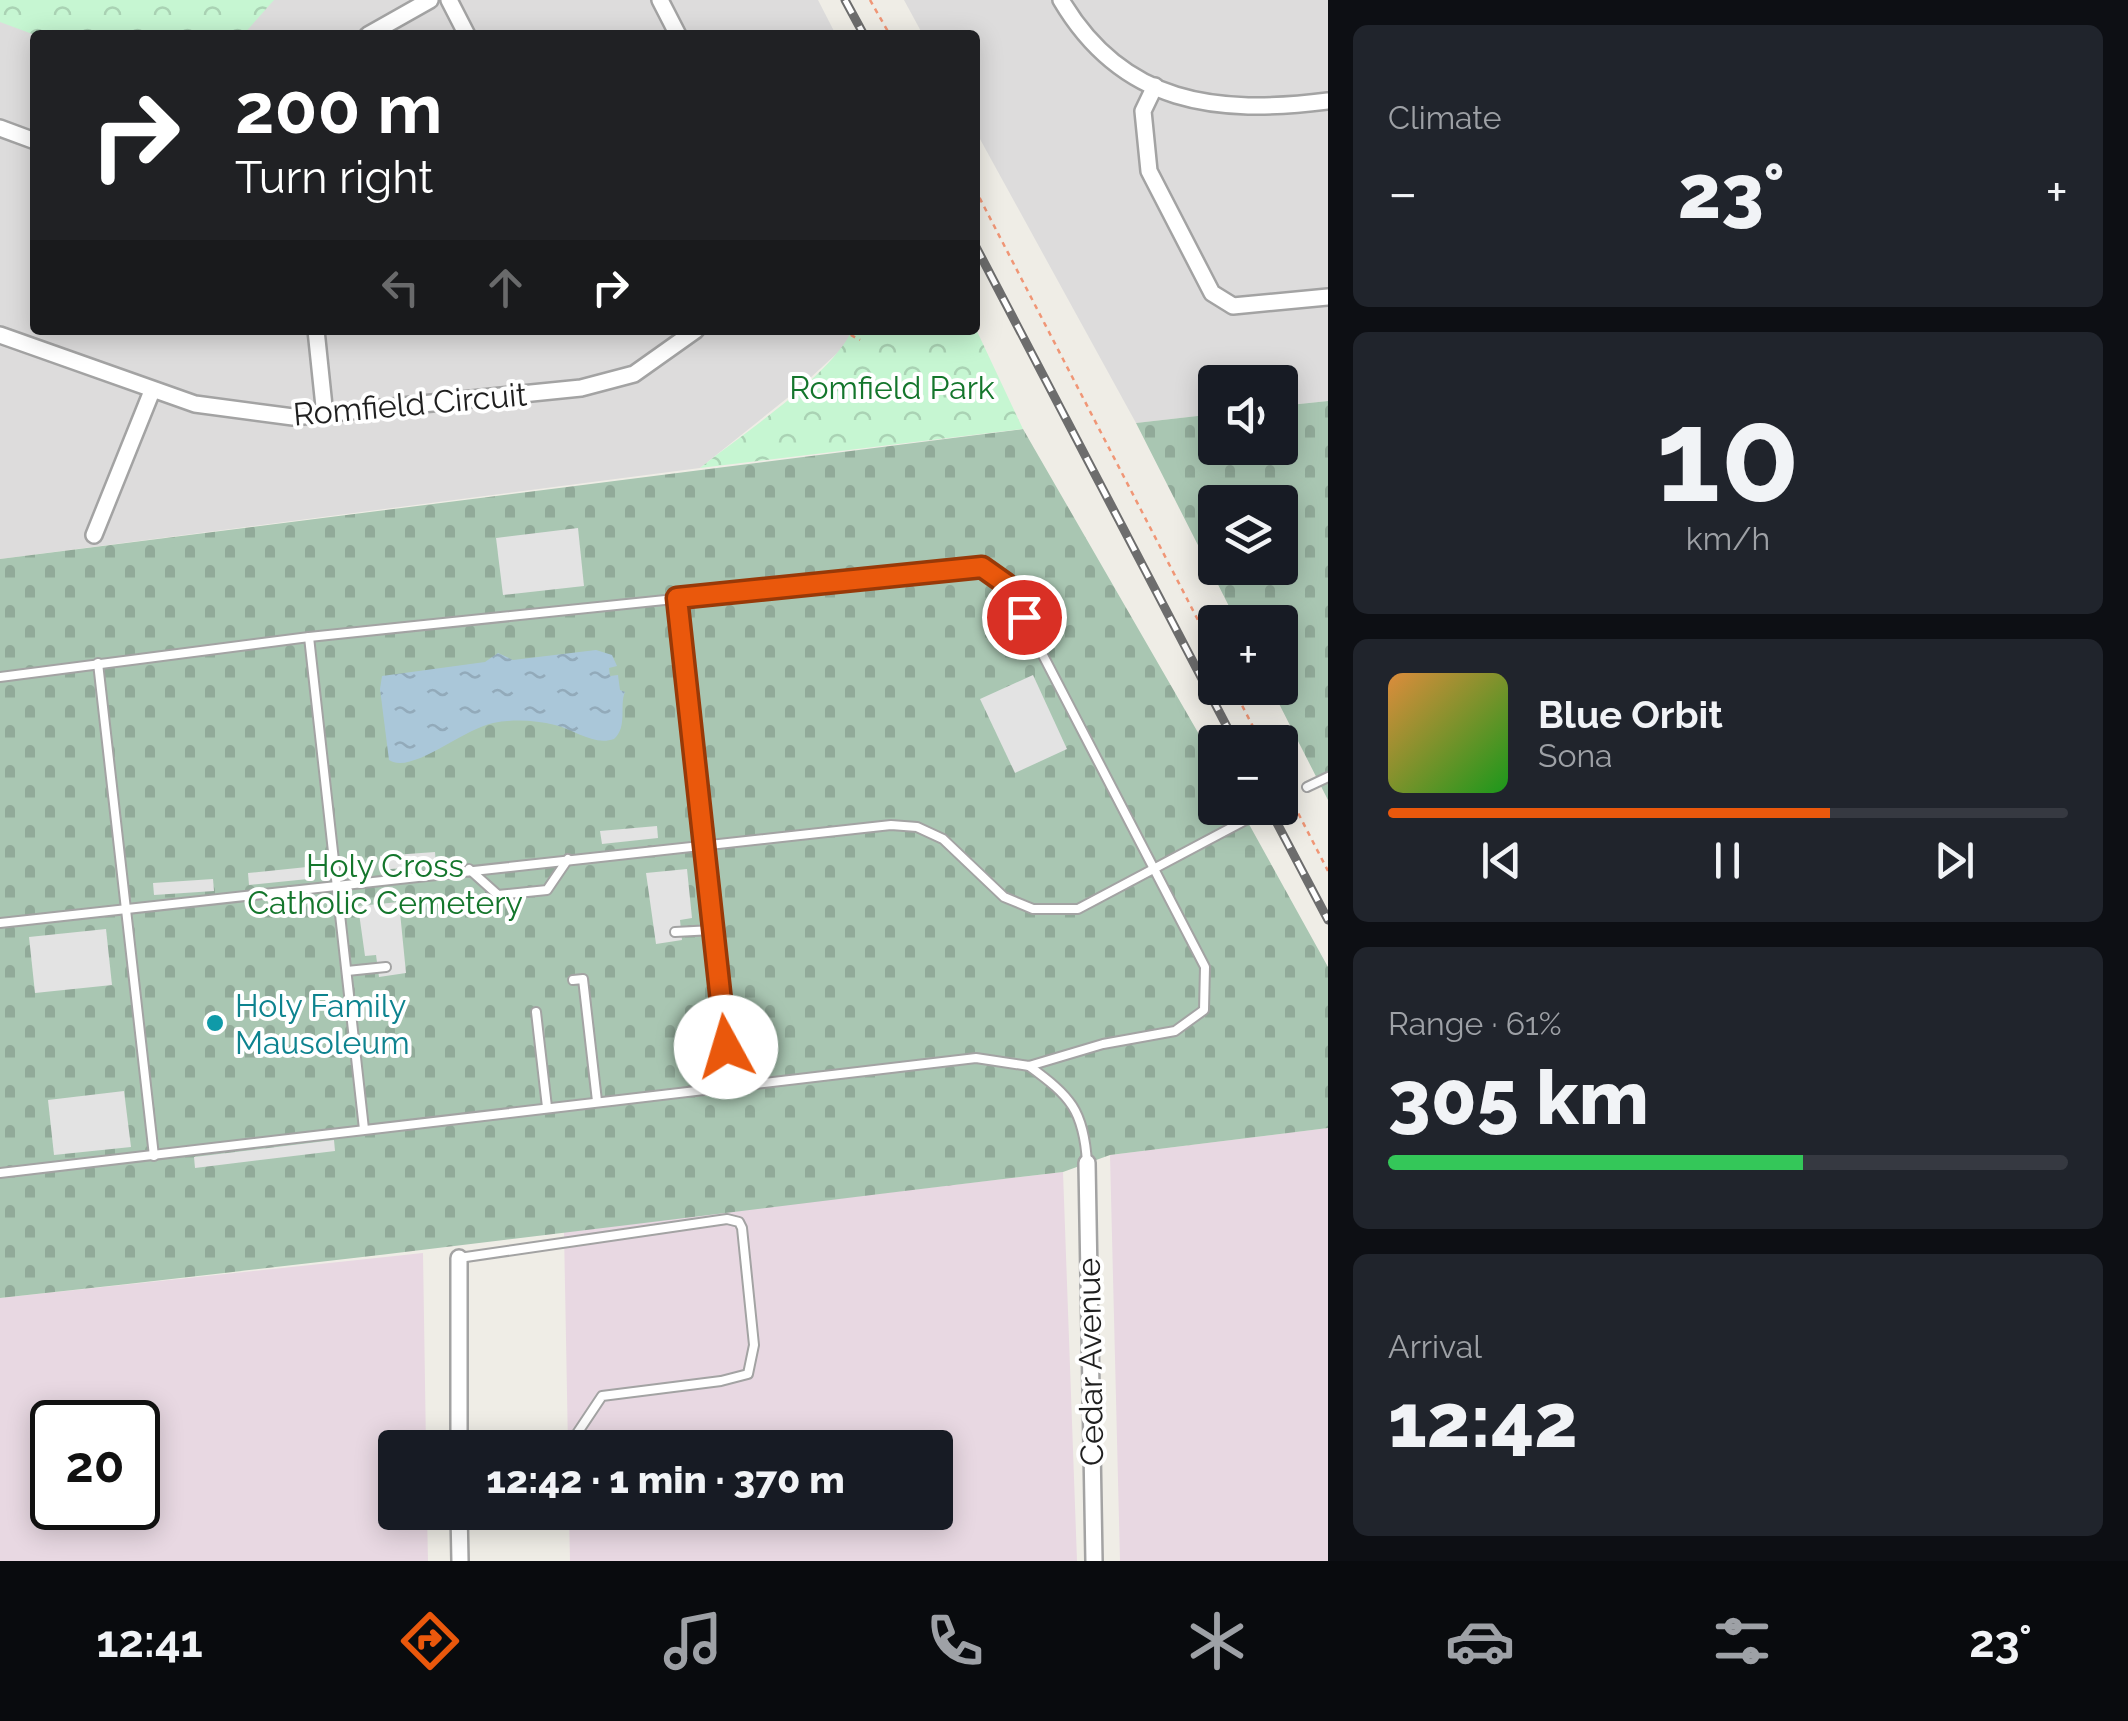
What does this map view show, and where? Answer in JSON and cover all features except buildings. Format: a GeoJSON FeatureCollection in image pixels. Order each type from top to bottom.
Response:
{"type":"FeatureCollection","features":[{"type":"Feature","properties":{"kind":"street"},"geometry":{"type":"LineString","coordinates":[[377,30],[430,0]]}},
{"type":"Feature","properties":{"kind":"street"},"geometry":{"type":"LineString","coordinates":[[449,0],[464,30]]}},
{"type":"Feature","properties":{"kind":"street"},"geometry":{"type":"LineString","coordinates":[[660,0],[675,30]]}},
{"type":"Feature","properties":{"kind":"street"},"geometry":{"type":"LineString","coordinates":[[1061,0],[1096,47],[1155,86],[1227,108],[1264,109],[1328,101]]}},
{"type":"Feature","properties":{"kind":"street"},"geometry":{"type":"LineString","coordinates":[[1155,86],[1143,111],[1147,162],[1212,293],[1232,306],[1328,298]]}},
{"type":"Feature","properties":{"kind":"street"},"geometry":{"type":"LineString","coordinates":[[0,128],[30,139]]}},
{"type":"Feature","properties":{"kind":"street","name":"Romfield Circuit"},"geometry":{"type":"LineString","coordinates":[[0,335],[152,391],[234,412],[325,416],[610,382],[654,363],[690,335]]}},
{"type":"Feature","properties":{"kind":"street"},"geometry":{"type":"LineString","coordinates":[[317,335],[325,416]]}},
{"type":"Feature","properties":{"kind":"street"},"geometry":{"type":"LineString","coordinates":[[94,535],[152,391]]}},
{"type":"Feature","properties":{"kind":"street","name":"Cedar Avenue"},"geometry":{"type":"LineString","coordinates":[[1087,1163],[1094,1561]]}},
{"type":"Feature","properties":{"kind":"street"},"geometry":{"type":"LineString","coordinates":[[459,1258],[459,1430]]}},
{"type":"Feature","properties":{"kind":"street"},"geometry":{"type":"LineString","coordinates":[[460,1530],[460,1561]]}},
{"type":"Feature","properties":{"kind":"lane"},"geometry":{"type":"LineString","coordinates":[[0,677],[309,637],[982,567],[1006,584],[1205,967],[1204,1010],[1175,1031],[1103,1044],[1030,1066],[976,1058],[0,1173]]}},
{"type":"Feature","properties":{"kind":"lane"},"geometry":{"type":"LineString","coordinates":[[677,598],[730,1086]]}},
{"type":"Feature","properties":{"kind":"lane"},"geometry":{"type":"LineString","coordinates":[[309,637],[364,1128]]}},
{"type":"Feature","properties":{"kind":"lane"},"geometry":{"type":"LineString","coordinates":[[98,663],[154,1156]]}},
{"type":"Feature","properties":{"kind":"lane"},"geometry":{"type":"LineString","coordinates":[[1307,787],[1328,776]]}},
{"type":"Feature","properties":{"kind":"lane"},"geometry":{"type":"LineString","coordinates":[[0,923],[891,825],[917,827],[943,839],[1004,897],[1033,910],[1078,908],[1236,825]]}},
{"type":"Feature","properties":{"kind":"lane"},"geometry":{"type":"LineString","coordinates":[[469,869],[498,895],[531,892],[548,890],[568,859]]}},
{"type":"Feature","properties":{"kind":"lane"},"geometry":{"type":"LineString","coordinates":[[675,932],[713,930]]}},
{"type":"Feature","properties":{"kind":"lane"},"geometry":{"type":"LineString","coordinates":[[347,971],[386,967]]}},
{"type":"Feature","properties":{"kind":"lane"},"geometry":{"type":"LineString","coordinates":[[572,980],[583,979],[597,1101]]}},
{"type":"Feature","properties":{"kind":"lane"},"geometry":{"type":"LineString","coordinates":[[536,1012],[547,1107]]}},
{"type":"Feature","properties":{"kind":"lane"},"geometry":{"type":"LineString","coordinates":[[1030,1066],[1067,1094],[1085,1130],[1087,1163]]}},
{"type":"Feature","properties":{"kind":"lane"},"geometry":{"type":"LineString","coordinates":[[459,1258],[727,1218],[738,1222],[742,1228],[754,1345],[748,1374],[602,1396],[579,1430]]}},
{"type":"Feature","properties":{"kind":"path"},"geometry":{"type":"LineString","coordinates":[[870,0],[887,30]]}},
{"type":"Feature","properties":{"kind":"path"},"geometry":{"type":"LineString","coordinates":[[980,199],[1198,620]]}},
{"type":"Feature","properties":{"kind":"path"},"geometry":{"type":"LineString","coordinates":[[851,335],[860,340]]}},
{"type":"Feature","properties":{"kind":"path"},"geometry":{"type":"LineString","coordinates":[[1298,813],[1328,871]]}},
{"type":"Feature","properties":{"kind":"shaded area"},"geometry":{"type":"Polygon","coordinates":[[[0,0],[818,0],[833,30],[30,30],[30,335],[850,335],[846,345],[796,391],[700,468],[0,559],[0,0]]]}},
{"type":"Feature","properties":{"kind":"shaded area"},"geometry":{"type":"Polygon","coordinates":[[[904,0],[1328,0],[1328,401],[1298,404],[1298,365],[1198,365],[1198,416],[1136,423],[980,139],[980,30],[920,30],[904,0]]]}},
{"type":"Feature","properties":{"kind":"shaded area"},"geometry":{"type":"Polygon","coordinates":[[[578,528],[584,586],[503,595],[496,538],[578,528]]]}},
{"type":"Feature","properties":{"kind":"shaded area"},"geometry":{"type":"Polygon","coordinates":[[[1033,675],[1067,749],[1015,773],[980,699],[1033,675]]]}},
{"type":"Feature","properties":{"kind":"shaded area"},"geometry":{"type":"Polygon","coordinates":[[[657,826],[658,838],[602,844],[600,831],[657,826]]]}},
{"type":"Feature","properties":{"kind":"shaded area"},"geometry":{"type":"Polygon","coordinates":[[[435,852],[436,865],[380,870],[380,856],[435,852]]]}},
{"type":"Feature","properties":{"kind":"shaded area"},"geometry":{"type":"Polygon","coordinates":[[[307,867],[308,879],[249,885],[248,873],[307,867]]]}},
{"type":"Feature","properties":{"kind":"shaded area"},"geometry":{"type":"Polygon","coordinates":[[[687,869],[692,918],[680,920],[682,940],[656,944],[646,873],[687,869]]]}},
{"type":"Feature","properties":{"kind":"shaded area"},"geometry":{"type":"Polygon","coordinates":[[[213,879],[214,891],[154,895],[153,883],[213,879]]]}},
{"type":"Feature","properties":{"kind":"shaded area"},"geometry":{"type":"Polygon","coordinates":[[[399,902],[406,973],[379,977],[376,955],[365,956],[358,906],[399,902]]]}},
{"type":"Feature","properties":{"kind":"shaded area"},"geometry":{"type":"Polygon","coordinates":[[[106,929],[112,985],[35,993],[29,937],[106,929]]]}},
{"type":"Feature","properties":{"kind":"shaded area"},"geometry":{"type":"Polygon","coordinates":[[[124,1091],[131,1147],[54,1155],[48,1100],[124,1091]]]}},
{"type":"Feature","properties":{"kind":"shaded area"},"geometry":{"type":"Polygon","coordinates":[[[1328,1128],[1328,1561],[1120,1561],[1110,1155],[1328,1128]]]}},
{"type":"Feature","properties":{"kind":"shaded area"},"geometry":{"type":"Polygon","coordinates":[[[334,1140],[335,1151],[195,1168],[194,1157],[334,1140]]]}},
{"type":"Feature","properties":{"kind":"shaded area"},"geometry":{"type":"Polygon","coordinates":[[[1063,1172],[1077,1561],[570,1561],[569,1530],[953,1530],[953,1430],[568,1430],[564,1231],[1063,1172]]]}},
{"type":"Feature","properties":{"kind":"shaded area"},"geometry":{"type":"Polygon","coordinates":[[[423,1253],[426,1430],[378,1430],[378,1530],[427,1530],[428,1561],[0,1561],[0,1298],[423,1253]]]}},
{"type":"Feature","properties":{"kind":"green space"},"geometry":{"type":"Polygon","coordinates":[[[0,0],[274,0],[247,30],[30,30],[30,33],[0,22],[0,0]]]}},
{"type":"Feature","properties":{"kind":"green space","name":"Romfield Park"},"geometry":{"type":"Polygon","coordinates":[[[849,335],[979,335],[1023,429],[700,468],[806,385],[849,335]]]}},
{"type":"Feature","properties":{"kind":"green space"},"geometry":{"type":"Polygon","coordinates":[[[1328,401],[1328,800],[1298,741],[1298,725],[1290,725],[1280,705],[1298,705],[1298,605],[1228,605],[1218,585],[1298,585],[1298,485],[1198,485],[1198,545],[1136,423],[1198,416],[1198,465],[1298,465],[1298,404],[1328,401]]]}},
{"type":"Feature","properties":{"kind":"green space","name":"Holy Cross Catholic Cemetery"},"geometry":{"type":"Polygon","coordinates":[[[1023,429],[1198,733],[1198,825],[1249,825],[1328,967],[1328,1128],[1110,1155],[1063,1172],[0,1298],[0,559],[1023,429]]]}},
{"type":"Feature","properties":{"kind":"water"},"geometry":{"type":"Polygon","coordinates":[[[596,650],[612,655],[617,666],[609,668],[610,676],[618,675],[620,690],[625,692],[621,728],[614,739],[592,739],[547,723],[508,721],[480,727],[410,762],[389,760],[380,689],[382,676],[485,662],[498,653],[513,660],[596,650]]]}},
{"type":"Feature","properties":{"kind":"railway"},"geometry":{"type":"LineString","coordinates":[[845,0],[861,30]]}},
{"type":"Feature","properties":{"kind":"railway"},"geometry":{"type":"LineString","coordinates":[[980,255],[1226,725]]}},
{"type":"Feature","properties":{"kind":"railway"},"geometry":{"type":"LineString","coordinates":[[1278,825],[1328,920]]}},
{"type":"Feature","properties":{"kind":"place","name":"Holy Family Mausoleum"},"geometry":{"type":"Point","coordinates":[215,1023]}},
{"type":"Feature","properties":{"kind":"route"},"geometry":{"type":"LineString","coordinates":[[726,1047],[677,598],[982,567],[1006,584],[1024,617]]}}]}
